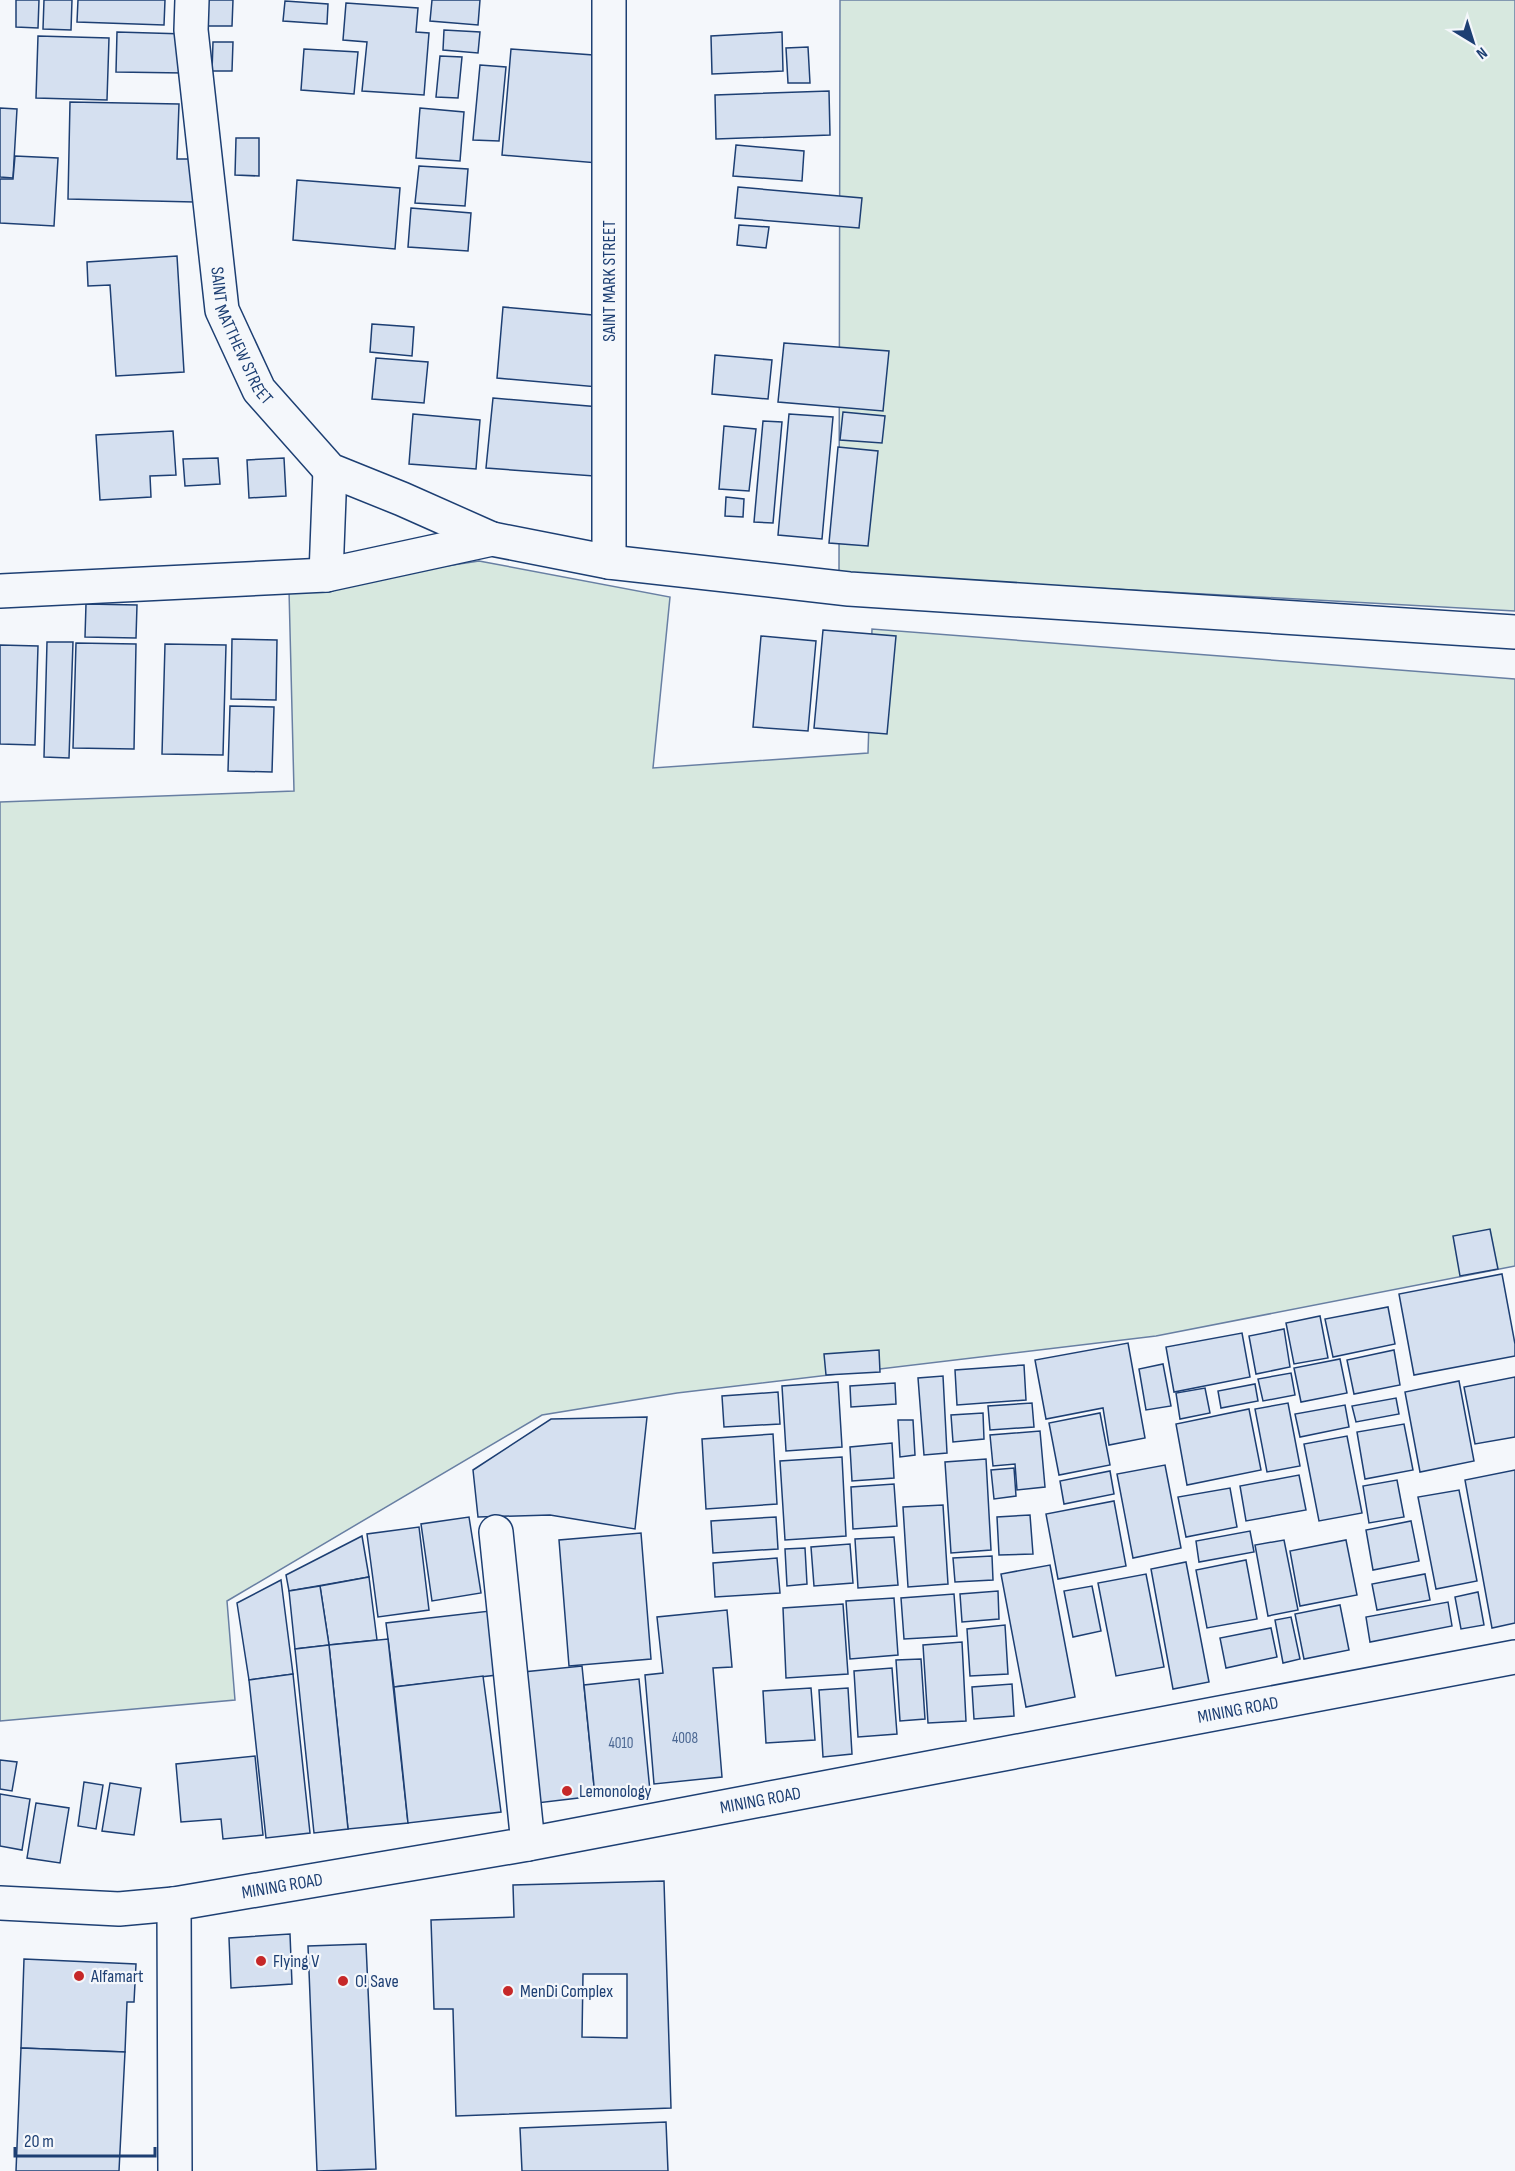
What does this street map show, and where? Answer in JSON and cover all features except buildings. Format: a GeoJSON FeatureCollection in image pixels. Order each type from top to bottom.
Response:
{"type":"FeatureCollection","features":[{"type":"Feature","properties":{"kind":"street","name":"SAINT MATTHEW STREET"},"geometry":{"type":"LineString","coordinates":[[192,0],[191,30],[222,310],[259,390],[330,470],[492,539]]}},
{"type":"Feature","properties":{"kind":"street","name":"SAINT MARK STREET"},"geometry":{"type":"LineString","coordinates":[[609,0],[609,562]]}},
{"type":"Feature","properties":{"kind":"street"},"geometry":{"type":"LineString","coordinates":[[326,575],[330,470]]}},
{"type":"Feature","properties":{"kind":"street"},"geometry":{"type":"LineString","coordinates":[[0,591],[326,575],[492,539],[609,562],[849,589],[1515,632]]}},
{"type":"Feature","properties":{"kind":"street"},"geometry":{"type":"LineString","coordinates":[[496,1532],[528,1844]]}},
{"type":"Feature","properties":{"kind":"street","name":"MINING ROAD"},"geometry":{"type":"LineString","coordinates":[[0,1903],[119,1909],[174,1904],[528,1844],[1515,1657]]}},
{"type":"Feature","properties":{"kind":"street"},"geometry":{"type":"LineString","coordinates":[[174,1904],[175,2171]]}},
{"type":"Feature","properties":{"kind":"shaded area"},"geometry":{"type":"Polygon","coordinates":[[[840,0],[1515,0],[1515,611],[839,574],[840,0]]]}},
{"type":"Feature","properties":{"kind":"shaded area"},"geometry":{"type":"Polygon","coordinates":[[[479,561],[670,597],[653,768],[868,753],[872,629],[1515,679],[1515,1266],[1156,1336],[677,1393],[542,1415],[227,1601],[235,1700],[0,1721],[0,802],[294,791],[289,590],[479,561]]]}},
{"type":"Feature","properties":{"kind":"place","name":"Lemonology"},"geometry":{"type":"Point","coordinates":[567,1791]}},
{"type":"Feature","properties":{"kind":"place","name":"Flying V"},"geometry":{"type":"Point","coordinates":[261,1961]}},
{"type":"Feature","properties":{"kind":"place","name":"Alfamart"},"geometry":{"type":"Point","coordinates":[79,1976]}},
{"type":"Feature","properties":{"kind":"place","name":"O! Save"},"geometry":{"type":"Point","coordinates":[343,1981]}},
{"type":"Feature","properties":{"kind":"place","name":"MenDi Complex"},"geometry":{"type":"Point","coordinates":[508,1991]}}]}
